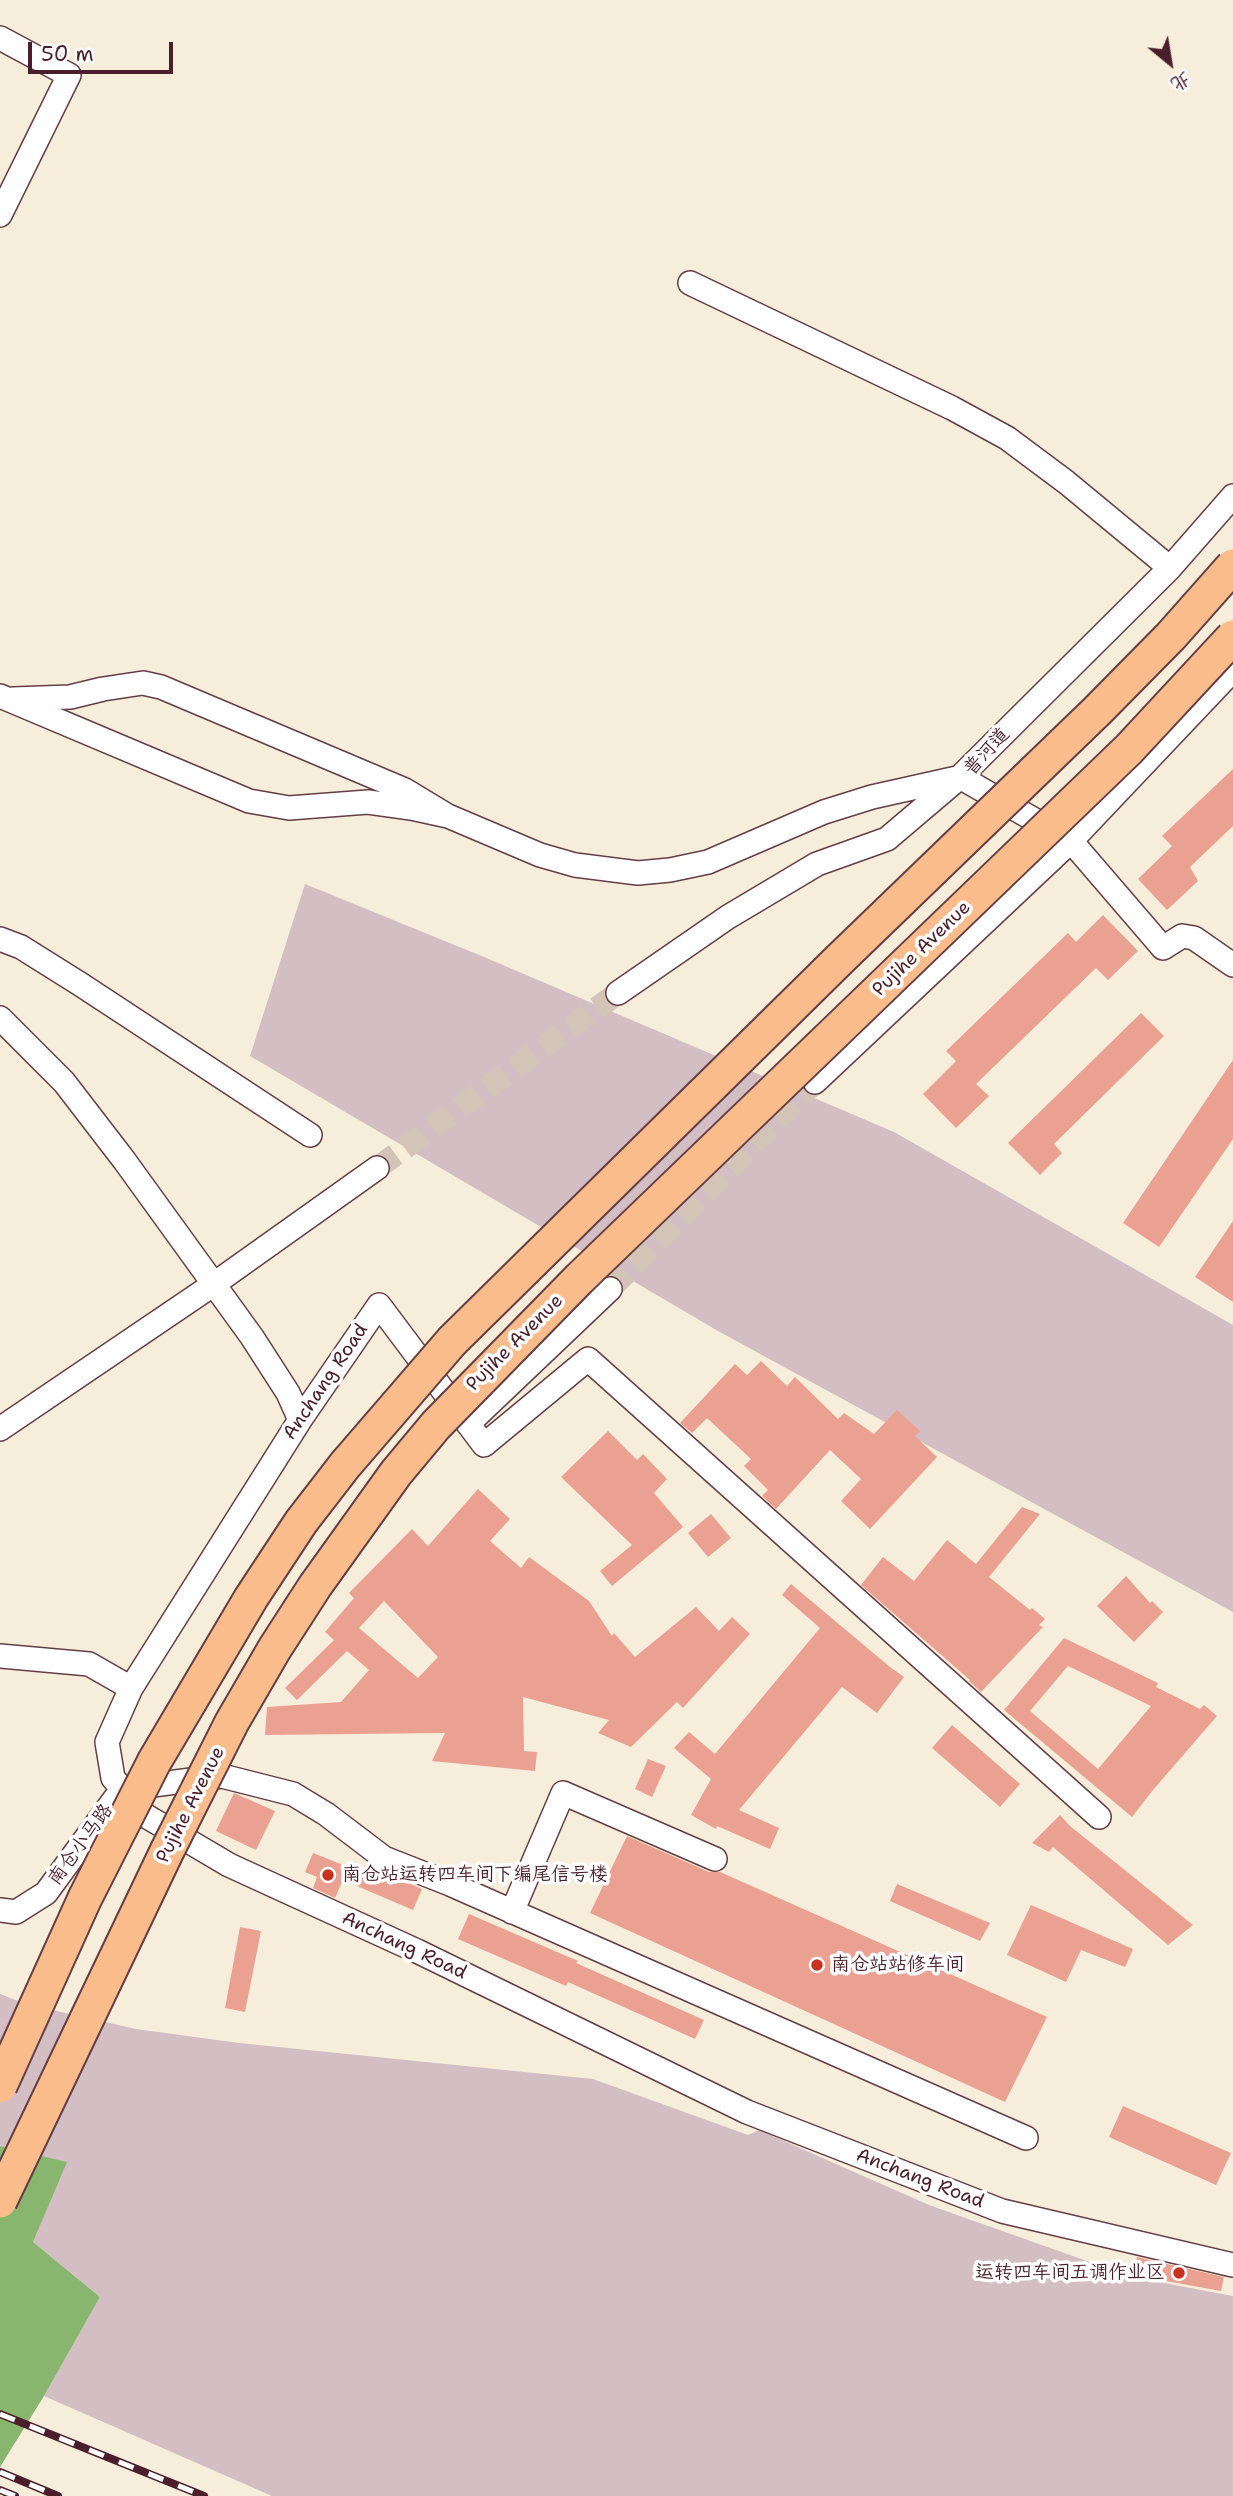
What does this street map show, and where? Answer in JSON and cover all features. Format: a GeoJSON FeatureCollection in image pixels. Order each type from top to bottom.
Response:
{"type":"FeatureCollection","features":[{"type":"Feature","properties":{"kind":"highway"},"geometry":{"type":"LineString","coordinates":[[0,2086],[85,1898],[154,1762],[251,1598],[301,1522],[345,1465],[452,1341],[850,949],[1097,711],[1171,636],[1233,566]]}},
{"type":"Feature","properties":{"kind":"highway","name":"Pujihe Avenue"},"geometry":{"type":"LineString","coordinates":[[0,2201],[167,1851],[237,1712],[315,1586],[396,1473],[436,1425],[579,1279],[1129,749],[1233,637]]}},
{"type":"Feature","properties":{"kind":"street"},"geometry":{"type":"LineString","coordinates":[[0,38],[69,75],[0,215]]}},
{"type":"Feature","properties":{"kind":"street"},"geometry":{"type":"LineString","coordinates":[[690,283],[952,408],[1007,438],[1066,482],[1170,568]]}},
{"type":"Feature","properties":{"kind":"street","name":"普河道"},"geometry":{"type":"LineString","coordinates":[[1233,496],[1170,568],[960,777],[1071,841],[1163,948],[1182,936],[1194,938],[1233,965]]}},
{"type":"Feature","properties":{"kind":"street"},"geometry":{"type":"LineString","coordinates":[[814,1082],[1071,841],[1233,670]]}},
{"type":"Feature","properties":{"kind":"street"},"geometry":{"type":"LineString","coordinates":[[6,698],[70,697],[143,683],[161,687],[405,790],[448,816],[540,855],[575,865],[638,873],[708,862],[824,812],[872,797],[960,777]]}},
{"type":"Feature","properties":{"kind":"street"},"geometry":{"type":"LineString","coordinates":[[6,698],[249,801],[289,808],[368,802],[448,816]]}},
{"type":"Feature","properties":{"kind":"street"},"geometry":{"type":"LineString","coordinates":[[618,993],[728,917],[796,876],[817,864],[887,839],[960,777]]}},
{"type":"Feature","properties":{"kind":"street"},"geometry":{"type":"LineString","coordinates":[[872,797],[885,806],[888,814],[887,839]]}},
{"type":"Feature","properties":{"kind":"street"},"geometry":{"type":"LineString","coordinates":[[0,939],[21,947],[80,984],[310,1135]]}},
{"type":"Feature","properties":{"kind":"street"},"geometry":{"type":"LineString","coordinates":[[0,1018],[64,1082],[124,1160],[214,1284],[288,1393],[300,1420]]}},
{"type":"Feature","properties":{"kind":"street"},"geometry":{"type":"LineString","coordinates":[[0,1429],[214,1284],[377,1168]]}},
{"type":"Feature","properties":{"kind":"street"},"geometry":{"type":"LineString","coordinates":[[610,1289],[468,1424],[484,1445],[589,1359],[1099,1817]]}},
{"type":"Feature","properties":{"kind":"street","name":"Anchang Road"},"geometry":{"type":"LineString","coordinates":[[468,1424],[379,1305],[300,1420],[131,1689],[107,1742],[113,1779],[146,1816],[229,1866],[417,1951],[747,2112],[1002,2211],[1233,2265]]}},
{"type":"Feature","properties":{"kind":"street"},"geometry":{"type":"LineString","coordinates":[[0,1656],[89,1664],[131,1689]]}},
{"type":"Feature","properties":{"kind":"street"},"geometry":{"type":"LineString","coordinates":[[122,1789],[222,1776],[293,1794],[326,1814],[384,1858],[1026,2138]]}},
{"type":"Feature","properties":{"kind":"street","name":"南仓小马路"},"geometry":{"type":"LineString","coordinates":[[0,1910],[16,1912],[46,1893],[122,1789]]}},
{"type":"Feature","properties":{"kind":"street"},"geometry":{"type":"LineString","coordinates":[[512,1912],[563,1793],[715,1859]]}},
{"type":"Feature","properties":{"kind":"shaded area"},"geometry":{"type":"Polygon","coordinates":[[[305,884],[484,957],[894,1132],[1233,1325],[1233,1612],[718,1331],[250,1056],[305,884]]]}},
{"type":"Feature","properties":{"kind":"shaded area"},"geometry":{"type":"Polygon","coordinates":[[[0,1994],[26,2004],[136,2029],[239,2043],[593,2079],[748,2135],[759,2130],[929,2205],[1132,2277],[1233,2296],[1233,2496],[272,2496],[44,2396],[100,2297],[33,2242],[66,2162],[0,2146],[0,1994]]]}},
{"type":"Feature","properties":{"kind":"green space"},"geometry":{"type":"Polygon","coordinates":[[[0,2146],[67,2162],[33,2242],[100,2297],[0,2467],[0,2146]]]}},
{"type":"Feature","properties":{"kind":"building"},"geometry":{"type":"Polygon","coordinates":[[[1233,769],[1233,826],[1190,867],[1198,881],[1167,910],[1138,879],[1172,846],[1162,836],[1233,769]]]}},
{"type":"Feature","properties":{"kind":"building"},"geometry":{"type":"Polygon","coordinates":[[[1103,915],[1138,951],[1108,980],[1096,968],[976,1084],[989,1096],[956,1128],[923,1094],[956,1061],[946,1051],[1068,933],[1076,942],[1103,915]]]}},
{"type":"Feature","properties":{"kind":"building"},"geometry":{"type":"Polygon","coordinates":[[[1141,1013],[1164,1036],[1054,1144],[1062,1153],[1040,1175],[1008,1143],[1141,1013]]]}},
{"type":"Feature","properties":{"kind":"building"},"geometry":{"type":"Polygon","coordinates":[[[1233,1060],[1233,1139],[1159,1247],[1123,1223],[1233,1060]]]}},
{"type":"Feature","properties":{"kind":"building"},"geometry":{"type":"Polygon","coordinates":[[[1233,1221],[1233,1302],[1195,1277],[1233,1221]]]}},
{"type":"Feature","properties":{"kind":"building"},"geometry":{"type":"Polygon","coordinates":[[[761,1361],[787,1386],[795,1377],[838,1419],[844,1413],[874,1434],[897,1410],[920,1431],[915,1436],[937,1457],[870,1529],[841,1501],[861,1479],[830,1450],[776,1509],[762,1496],[768,1490],[744,1466],[751,1459],[707,1418],[692,1433],[680,1423],[735,1364],[747,1375],[761,1361]]]}},
{"type":"Feature","properties":{"kind":"building"},"geometry":{"type":"Polygon","coordinates":[[[608,1431],[637,1460],[643,1454],[667,1479],[654,1493],[683,1527],[612,1586],[600,1571],[632,1545],[561,1477],[608,1431]]]}},
{"type":"Feature","properties":{"kind":"building"},"geometry":{"type":"Polygon","coordinates":[[[478,1489],[510,1519],[490,1541],[521,1568],[529,1557],[589,1601],[612,1636],[614,1633],[635,1657],[696,1607],[719,1631],[732,1617],[750,1634],[683,1708],[677,1702],[631,1747],[598,1733],[609,1720],[523,1697],[524,1751],[537,1752],[535,1771],[432,1761],[445,1733],[265,1735],[267,1707],[341,1702],[369,1670],[347,1651],[297,1700],[285,1688],[334,1640],[325,1632],[354,1598],[349,1593],[412,1529],[428,1546],[478,1489]],[[384,1601],[359,1628],[418,1678],[438,1657],[384,1601]]]}},
{"type":"Feature","properties":{"kind":"building"},"geometry":{"type":"Polygon","coordinates":[[[1022,1507],[1040,1514],[989,1577],[1045,1619],[1039,1625],[1043,1627],[981,1692],[861,1585],[883,1557],[914,1581],[947,1540],[976,1564],[1022,1507]]]}},
{"type":"Feature","properties":{"kind":"building"},"geometry":{"type":"Polygon","coordinates":[[[711,1514],[731,1538],[708,1557],[688,1533],[711,1514]]]}},
{"type":"Feature","properties":{"kind":"building"},"geometry":{"type":"Polygon","coordinates":[[[1126,1576],[1150,1603],[1152,1601],[1163,1612],[1134,1642],[1097,1606],[1126,1576]]]}},
{"type":"Feature","properties":{"kind":"building"},"geometry":{"type":"Polygon","coordinates":[[[791,1584],[904,1677],[877,1713],[842,1687],[739,1810],[779,1828],[770,1849],[717,1826],[716,1829],[691,1815],[711,1779],[674,1748],[689,1732],[715,1754],[820,1628],[782,1595],[791,1584]]]}},
{"type":"Feature","properties":{"kind":"building"},"geometry":{"type":"Polygon","coordinates":[[[1064,1638],[1158,1683],[1156,1687],[1200,1709],[1204,1705],[1217,1716],[1132,1817],[1004,1710],[1064,1638]],[[1068,1666],[1030,1711],[1098,1769],[1151,1706],[1068,1666]]]}},
{"type":"Feature","properties":{"kind":"building"},"geometry":{"type":"Polygon","coordinates":[[[952,1725],[1020,1784],[1000,1807],[932,1748],[952,1725]]]}},
{"type":"Feature","properties":{"kind":"building"},"geometry":{"type":"Polygon","coordinates":[[[648,1759],[666,1766],[652,1797],[635,1789],[648,1759]]]}},
{"type":"Feature","properties":{"kind":"building"},"geometry":{"type":"Polygon","coordinates":[[[234,1793],[275,1811],[256,1850],[216,1831],[234,1793]]]}},
{"type":"Feature","properties":{"kind":"building"},"geometry":{"type":"Polygon","coordinates":[[[1060,1815],[1070,1826],[1193,1925],[1168,1945],[1053,1847],[1049,1852],[1032,1843],[1060,1815]]]}},
{"type":"Feature","properties":{"kind":"building","name":"南仓站站修车间"},"geometry":{"type":"Polygon","coordinates":[[[627,1836],[709,1872],[720,1872],[1047,2017],[1005,2102],[590,1913],[627,1836]]]}},
{"type":"Feature","properties":{"kind":"building"},"geometry":{"type":"Polygon","coordinates":[[[313,1853],[366,1874],[370,1866],[422,1889],[413,1910],[343,1880],[335,1898],[313,1888],[317,1877],[305,1872],[313,1853]]]}},
{"type":"Feature","properties":{"kind":"building"},"geometry":{"type":"Polygon","coordinates":[[[897,1884],[990,1923],[980,1941],[890,1901],[897,1884]]]}},
{"type":"Feature","properties":{"kind":"building"},"geometry":{"type":"Polygon","coordinates":[[[1031,1905],[1133,1949],[1125,1967],[1081,1950],[1066,1982],[1007,1955],[1031,1905]]]}},
{"type":"Feature","properties":{"kind":"building"},"geometry":{"type":"Polygon","coordinates":[[[469,1914],[704,2020],[695,2039],[568,1982],[566,1986],[458,1939],[469,1914]]]}},
{"type":"Feature","properties":{"kind":"building"},"geometry":{"type":"Polygon","coordinates":[[[240,1927],[261,1931],[245,2012],[225,2008],[240,1927]]]}},
{"type":"Feature","properties":{"kind":"building"},"geometry":{"type":"Polygon","coordinates":[[[1123,2106],[1231,2153],[1216,2185],[1109,2137],[1123,2106]]]}},
{"type":"Feature","properties":{"kind":"building","name":"运转四车间五调作业区"},"geometry":{"type":"Polygon","coordinates":[[[1137,2257],[1224,2277],[1221,2291],[1133,2275],[1137,2257]]]}},
{"type":"Feature","properties":{"kind":"tunnel"},"geometry":{"type":"LineString","coordinates":[[377,1168],[618,993]]}},
{"type":"Feature","properties":{"kind":"tunnel"},"geometry":{"type":"LineString","coordinates":[[610,1289],[815,1082]]}},
{"type":"Feature","properties":{"kind":"railway"},"geometry":{"type":"LineString","coordinates":[[0,2414],[204,2496]]}},
{"type":"Feature","properties":{"kind":"railway"},"geometry":{"type":"LineString","coordinates":[[0,2472],[58,2496]]}},
{"type":"Feature","properties":{"kind":"railway"},"geometry":{"type":"LineString","coordinates":[[0,2490],[15,2496]]}},
{"type":"Feature","properties":{"kind":"place","name":"南仓站运转四车间下编尾信号楼"},"geometry":{"type":"Point","coordinates":[328,1875]}},
{"type":"Feature","properties":{"kind":"place","name":"南仓站站修车间"},"geometry":{"type":"Point","coordinates":[817,1965]}},
{"type":"Feature","properties":{"kind":"place","name":"运转四车间五调作业区"},"geometry":{"type":"Point","coordinates":[1179,2273]}}]}
